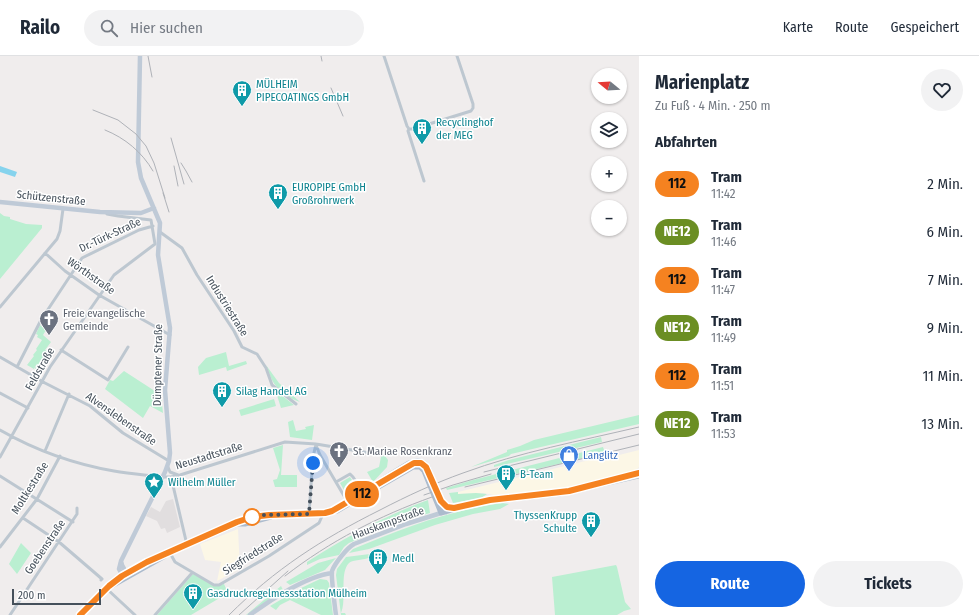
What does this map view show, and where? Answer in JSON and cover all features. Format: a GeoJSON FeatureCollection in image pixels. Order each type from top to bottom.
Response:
{"type":"FeatureCollection","features":[{"type":"Feature","properties":{"kind":"main road"},"geometry":{"type":"LineString","coordinates":[[335,511],[347,501],[413,461],[421,461],[427,465],[444,512],[493,500],[564,493],[636,476],[639,472]]}},
{"type":"Feature","properties":{"kind":"main road"},"geometry":{"type":"LineString","coordinates":[[80,615],[113,582],[125,576],[145,562],[238,524],[244,518],[263,515],[309,514],[322,516],[342,510],[410,468],[416,466],[421,468],[426,473],[438,497]]}},
{"type":"Feature","properties":{"kind":"street","name":"Dümptener Straße"},"geometry":{"type":"LineString","coordinates":[[125,576],[119,569],[121,561],[163,477],[168,464],[170,442],[165,390],[170,328],[158,255],[160,232],[158,218],[139,171],[137,157],[140,56]]}},
{"type":"Feature","properties":{"kind":"street"},"geometry":{"type":"LineString","coordinates":[[384,56],[409,129],[408,132],[424,181]]}},
{"type":"Feature","properties":{"kind":"street"},"geometry":{"type":"LineString","coordinates":[[409,129],[471,111],[473,108],[457,56]]}},
{"type":"Feature","properties":{"kind":"street","name":"Schützenstraße"},"geometry":{"type":"LineString","coordinates":[[0,202],[100,212],[141,213],[154,208]]}},
{"type":"Feature","properties":{"kind":"street"},"geometry":{"type":"LineString","coordinates":[[0,307],[46,253],[59,235],[63,209]]}},
{"type":"Feature","properties":{"kind":"street","name":"Schützenstraße"},"geometry":{"type":"LineString","coordinates":[[100,212],[118,216],[149,219],[153,226]]}},
{"type":"Feature","properties":{"kind":"street","name":"Feldstraße"},"geometry":{"type":"LineString","coordinates":[[0,457],[42,381],[61,350],[99,295],[114,275],[153,246],[155,242],[153,226]]}},
{"type":"Feature","properties":{"kind":"street","name":"Dr.-Türk-Straße"},"geometry":{"type":"LineString","coordinates":[[17,367],[41,320],[82,258],[139,230],[153,226]]}},
{"type":"Feature","properties":{"kind":"street","name":"Industriestraße"},"geometry":{"type":"LineString","coordinates":[[160,232],[182,248],[197,275],[234,330],[242,347],[257,354],[266,368],[272,385],[296,404]]}},
{"type":"Feature","properties":{"kind":"street","name":"Wörthstraße"},"geometry":{"type":"LineString","coordinates":[[46,253],[70,274],[99,295],[170,335]]}},
{"type":"Feature","properties":{"kind":"street"},"geometry":{"type":"LineString","coordinates":[[61,350],[108,380],[128,347]]}},
{"type":"Feature","properties":{"kind":"street","name":"Alvenslebenstraße"},"geometry":{"type":"LineString","coordinates":[[0,357],[90,406],[123,433],[168,464],[170,472],[180,475]]}},
{"type":"Feature","properties":{"kind":"street"},"geometry":{"type":"LineString","coordinates":[[0,393],[28,408]]}},
{"type":"Feature","properties":{"kind":"street"},"geometry":{"type":"LineString","coordinates":[[45,451],[69,394]]}},
{"type":"Feature","properties":{"kind":"street","name":"Neustadtstraße"},"geometry":{"type":"LineString","coordinates":[[0,430],[11,437],[81,464],[114,471],[163,477],[180,475],[285,442],[316,444],[382,455]]}},
{"type":"Feature","properties":{"kind":"street"},"geometry":{"type":"LineString","coordinates":[[316,444],[320,455],[347,501]]}},
{"type":"Feature","properties":{"kind":"street"},"geometry":{"type":"LineString","coordinates":[[309,514],[313,457],[316,444]]}},
{"type":"Feature","properties":{"kind":"street"},"geometry":{"type":"LineString","coordinates":[[313,457],[320,455]]}},
{"type":"Feature","properties":{"kind":"street","name":"Moltkestraße"},"geometry":{"type":"LineString","coordinates":[[0,547],[37,499],[60,456]]}},
{"type":"Feature","properties":{"kind":"street"},"geometry":{"type":"LineString","coordinates":[[336,482],[350,474],[363,492]]}},
{"type":"Feature","properties":{"kind":"street"},"geometry":{"type":"LineString","coordinates":[[0,476],[73,522]]}},
{"type":"Feature","properties":{"kind":"street"},"geometry":{"type":"LineString","coordinates":[[171,477],[187,545]]}},
{"type":"Feature","properties":{"kind":"street","name":"Goebenstraße"},"geometry":{"type":"LineString","coordinates":[[10,615],[73,522],[77,514],[77,508]]}},
{"type":"Feature","properties":{"kind":"street","name":"Hauskampstraße"},"geometry":{"type":"LineString","coordinates":[[332,575],[336,565],[345,552],[354,544],[406,524],[444,512]]}},
{"type":"Feature","properties":{"kind":"street","name":"Siegfriedstraße"},"geometry":{"type":"LineString","coordinates":[[170,553],[175,562],[192,573],[195,573],[214,585],[222,584],[269,556],[319,523],[322,516]]}},
{"type":"Feature","properties":{"kind":"street"},"geometry":{"type":"LineString","coordinates":[[23,518],[59,542],[102,579],[101,580]]}},
{"type":"Feature","properties":{"kind":"street"},"geometry":{"type":"LineString","coordinates":[[155,615],[192,573]]}},
{"type":"Feature","properties":{"kind":"street"},"geometry":{"type":"LineString","coordinates":[[250,615],[273,599],[322,575],[332,575],[334,595],[337,600],[337,615]]}},
{"type":"Feature","properties":{"kind":"street"},"geometry":{"type":"LineString","coordinates":[[107,589],[135,615]]}},
{"type":"Feature","properties":{"kind":"shaded area"},"geometry":{"type":"Polygon","coordinates":[[[639,450],[639,467],[634,472],[571,488],[494,495],[483,493],[458,494],[458,492],[610,455],[611,457],[639,450]]]}},
{"type":"Feature","properties":{"kind":"shaded area"},"geometry":{"type":"Polygon","coordinates":[[[173,499],[180,527],[167,533],[165,528],[161,529],[157,521],[146,516],[151,507],[160,512],[166,501],[173,499]]]}},
{"type":"Feature","properties":{"kind":"shaded area"},"geometry":{"type":"Polygon","coordinates":[[[238,529],[240,569],[217,581],[221,562],[205,560],[200,544],[238,529]]]}},
{"type":"Feature","properties":{"kind":"green space"},"geometry":{"type":"Polygon","coordinates":[[[0,213],[4,216],[10,217],[10,219],[26,224],[42,225],[42,228],[0,279],[0,213]]]}},
{"type":"Feature","properties":{"kind":"green space"},"geometry":{"type":"Polygon","coordinates":[[[40,325],[46,330],[43,335],[51,342],[45,350],[51,354],[40,369],[41,371],[35,369],[37,363],[34,369],[27,365],[34,356],[33,355],[37,350],[36,349],[42,340],[37,337],[38,335],[36,334],[40,325]]]}},
{"type":"Feature","properties":{"kind":"green space"},"geometry":{"type":"Polygon","coordinates":[[[226,352],[229,366],[246,361],[247,364],[227,371],[226,367],[199,375],[198,367],[206,358],[226,352]]]}},
{"type":"Feature","properties":{"kind":"green space"},"geometry":{"type":"Polygon","coordinates":[[[266,365],[279,383],[300,402],[292,399],[280,391],[272,380],[266,365]]]}},
{"type":"Feature","properties":{"kind":"green space"},"geometry":{"type":"Polygon","coordinates":[[[124,371],[161,395],[163,413],[150,406],[143,418],[105,389],[110,380],[113,381],[124,371]]]}},
{"type":"Feature","properties":{"kind":"green space"},"geometry":{"type":"Polygon","coordinates":[[[275,389],[276,391],[294,405],[281,408],[275,389]]]}},
{"type":"Feature","properties":{"kind":"green space"},"geometry":{"type":"Polygon","coordinates":[[[274,399],[276,406],[241,416],[239,410],[274,399]]]}},
{"type":"Feature","properties":{"kind":"green space"},"geometry":{"type":"Polygon","coordinates":[[[639,415],[639,424],[511,454],[509,456],[471,467],[507,452],[507,450],[534,440],[639,415]]]}},
{"type":"Feature","properties":{"kind":"green space"},"geometry":{"type":"Polygon","coordinates":[[[293,420],[296,431],[306,429],[305,427],[314,425],[312,440],[290,437],[288,422],[293,420]]]}},
{"type":"Feature","properties":{"kind":"green space"},"geometry":{"type":"Polygon","coordinates":[[[601,437],[602,442],[494,467],[494,465],[509,460],[601,437]]]}},
{"type":"Feature","properties":{"kind":"green space"},"geometry":{"type":"Polygon","coordinates":[[[283,445],[281,475],[297,475],[297,487],[275,487],[273,480],[277,479],[280,470],[273,448],[283,445]]]}},
{"type":"Feature","properties":{"kind":"green space"},"geometry":{"type":"Polygon","coordinates":[[[603,447],[605,453],[447,490],[446,488],[473,480],[603,447]]]}},
{"type":"Feature","properties":{"kind":"green space"},"geometry":{"type":"Polygon","coordinates":[[[382,452],[388,460],[387,467],[373,482],[367,472],[379,467],[382,452]]]}},
{"type":"Feature","properties":{"kind":"green space"},"geometry":{"type":"Polygon","coordinates":[[[350,477],[359,491],[348,497],[340,483],[350,477]]]}},
{"type":"Feature","properties":{"kind":"green space"},"geometry":{"type":"Polygon","coordinates":[[[458,492],[458,494],[487,494],[481,498],[453,503],[449,493],[458,492]]]}},
{"type":"Feature","properties":{"kind":"green space"},"geometry":{"type":"Polygon","coordinates":[[[428,500],[430,513],[403,521],[349,543],[344,547],[339,555],[320,559],[307,565],[307,562],[336,544],[396,513],[428,500]]]}},
{"type":"Feature","properties":{"kind":"green space"},"geometry":{"type":"Polygon","coordinates":[[[502,503],[509,504],[500,509],[473,514],[435,525],[369,549],[349,553],[353,549],[389,534],[426,521],[464,510],[502,503]]]}},
{"type":"Feature","properties":{"kind":"green space"},"geometry":{"type":"Polygon","coordinates":[[[21,543],[31,553],[17,574],[9,564],[21,543]]]}},
{"type":"Feature","properties":{"kind":"green space"},"geometry":{"type":"Polygon","coordinates":[[[370,554],[370,557],[353,561],[346,567],[344,573],[343,607],[341,613],[345,613],[346,615],[341,615],[336,575],[337,569],[346,557],[370,554]]]}},
{"type":"Feature","properties":{"kind":"green space"},"geometry":{"type":"Polygon","coordinates":[[[336,558],[325,570],[290,585],[286,582],[318,563],[336,558]]]}},
{"type":"Feature","properties":{"kind":"green space"},"geometry":{"type":"Polygon","coordinates":[[[616,565],[625,602],[631,609],[617,615],[555,615],[552,577],[616,565]]]}},
{"type":"Feature","properties":{"kind":"green space"},"geometry":{"type":"Polygon","coordinates":[[[193,574],[214,585],[224,584],[228,593],[191,615],[157,615],[193,574]]]}},
{"type":"Feature","properties":{"kind":"green space"},"geometry":{"type":"Polygon","coordinates":[[[320,579],[327,580],[329,583],[333,615],[321,615],[290,600],[280,605],[276,610],[270,606],[299,589],[320,579]]]}},
{"type":"Feature","properties":{"kind":"green space"},"geometry":{"type":"Polygon","coordinates":[[[281,586],[283,590],[246,615],[281,586]]]}},
{"type":"Feature","properties":{"kind":"water"},"geometry":{"type":"Polygon","coordinates":[[[0,166],[17,172],[15,177],[0,172],[0,166]]]}},
{"type":"Feature","properties":{"kind":"tram line","name":"112"},"geometry":{"type":"LineString","coordinates":[[80,615],[109,586],[122,576],[147,562],[237,522],[252,517],[325,513],[338,509],[410,464],[417,462],[426,467],[441,501],[448,508],[490,500],[569,491],[639,473]]}},
{"type":"Feature","properties":{"kind":"tram line"},"geometry":{"type":"LineString","coordinates":[[80,615],[109,586],[147,562],[237,522],[252,517],[325,513],[332,511],[414,463],[421,463],[426,467],[441,501],[447,507],[454,508],[490,500],[569,491],[639,473]]}},
{"type":"Feature","properties":{"kind":"railway"},"geometry":{"type":"LineString","coordinates":[[148,56],[152,77]]}},
{"type":"Feature","properties":{"kind":"railway"},"geometry":{"type":"LineString","coordinates":[[321,56],[322,61]]}},
{"type":"Feature","properties":{"kind":"railway"},"geometry":{"type":"LineString","coordinates":[[331,88],[343,116]]}},
{"type":"Feature","properties":{"kind":"railway"},"geometry":{"type":"LineString","coordinates":[[93,110],[118,120],[136,134],[146,146],[154,163],[165,198]]}},
{"type":"Feature","properties":{"kind":"railway"},"geometry":{"type":"LineString","coordinates":[[105,130],[126,141],[132,146],[144,158],[153,171]]}},
{"type":"Feature","properties":{"kind":"railway"},"geometry":{"type":"LineString","coordinates":[[171,138],[184,184]]}},
{"type":"Feature","properties":{"kind":"railway"},"geometry":{"type":"LineString","coordinates":[[181,163],[192,182]]}},
{"type":"Feature","properties":{"kind":"railway"},"geometry":{"type":"LineString","coordinates":[[174,166],[178,186]]}},
{"type":"Feature","properties":{"kind":"railway"},"geometry":{"type":"LineString","coordinates":[[163,193],[169,212]]}},
{"type":"Feature","properties":{"kind":"railway"},"geometry":{"type":"LineString","coordinates":[[220,289],[227,305],[246,332]]}},
{"type":"Feature","properties":{"kind":"railway"},"geometry":{"type":"LineString","coordinates":[[229,615],[264,583],[300,556],[338,532],[421,490],[463,473],[506,459],[550,447],[639,427]]}},
{"type":"Feature","properties":{"kind":"railway"},"geometry":{"type":"LineString","coordinates":[[484,472],[639,434]]}},
{"type":"Feature","properties":{"kind":"railway"},"geometry":{"type":"LineString","coordinates":[[465,487],[639,445]]}},
{"type":"Feature","properties":{"kind":"railway"},"geometry":{"type":"LineString","coordinates":[[424,495],[491,474]]}},
{"type":"Feature","properties":{"kind":"railway"},"geometry":{"type":"LineString","coordinates":[[285,576],[302,563],[356,530],[393,512],[432,497]]}},
{"type":"Feature","properties":{"kind":"railway"},"geometry":{"type":"LineString","coordinates":[[239,615],[288,571]]}},
{"type":"Feature","properties":{"kind":"place","name":"MÜLHEIM PIPECOATINGS GmbH"},"geometry":{"type":"Point","coordinates":[242,107]}},
{"type":"Feature","properties":{"kind":"place","name":"Recyclinghof der MEG"},"geometry":{"type":"Point","coordinates":[422,145]}},
{"type":"Feature","properties":{"kind":"place","name":"EUROPIPE GmbH Großrohrwerk"},"geometry":{"type":"Point","coordinates":[278,210]}},
{"type":"Feature","properties":{"kind":"place","name":"Freie evangelische Gemeinde"},"geometry":{"type":"Point","coordinates":[49,336]}},
{"type":"Feature","properties":{"kind":"place","name":"Silag Handel AG"},"geometry":{"type":"Point","coordinates":[222,408]}},
{"type":"Feature","properties":{"kind":"place","name":"St. Mariae Rosenkranz"},"geometry":{"type":"Point","coordinates":[339,468]}},
{"type":"Feature","properties":{"kind":"place","name":"Langlitz"},"geometry":{"type":"Point","coordinates":[569,472]}},
{"type":"Feature","properties":{"kind":"place","name":"B-Team"},"geometry":{"type":"Point","coordinates":[506,491]}},
{"type":"Feature","properties":{"kind":"place","name":"Wilhelm Müller"},"geometry":{"type":"Point","coordinates":[154,499]}},
{"type":"Feature","properties":{"kind":"place","name":"ThyssenKrupp Schulte"},"geometry":{"type":"Point","coordinates":[591,538]}},
{"type":"Feature","properties":{"kind":"place","name":"Medl"},"geometry":{"type":"Point","coordinates":[378,575]}},
{"type":"Feature","properties":{"kind":"place","name":"Gasdruckregelmessstation Mülheim"},"geometry":{"type":"Point","coordinates":[193,610]}},
{"type":"Feature","properties":{"kind":"route"},"geometry":{"type":"LineString","coordinates":[[252,517],[251,516],[257,515],[309,514],[313,463]]}}]}
